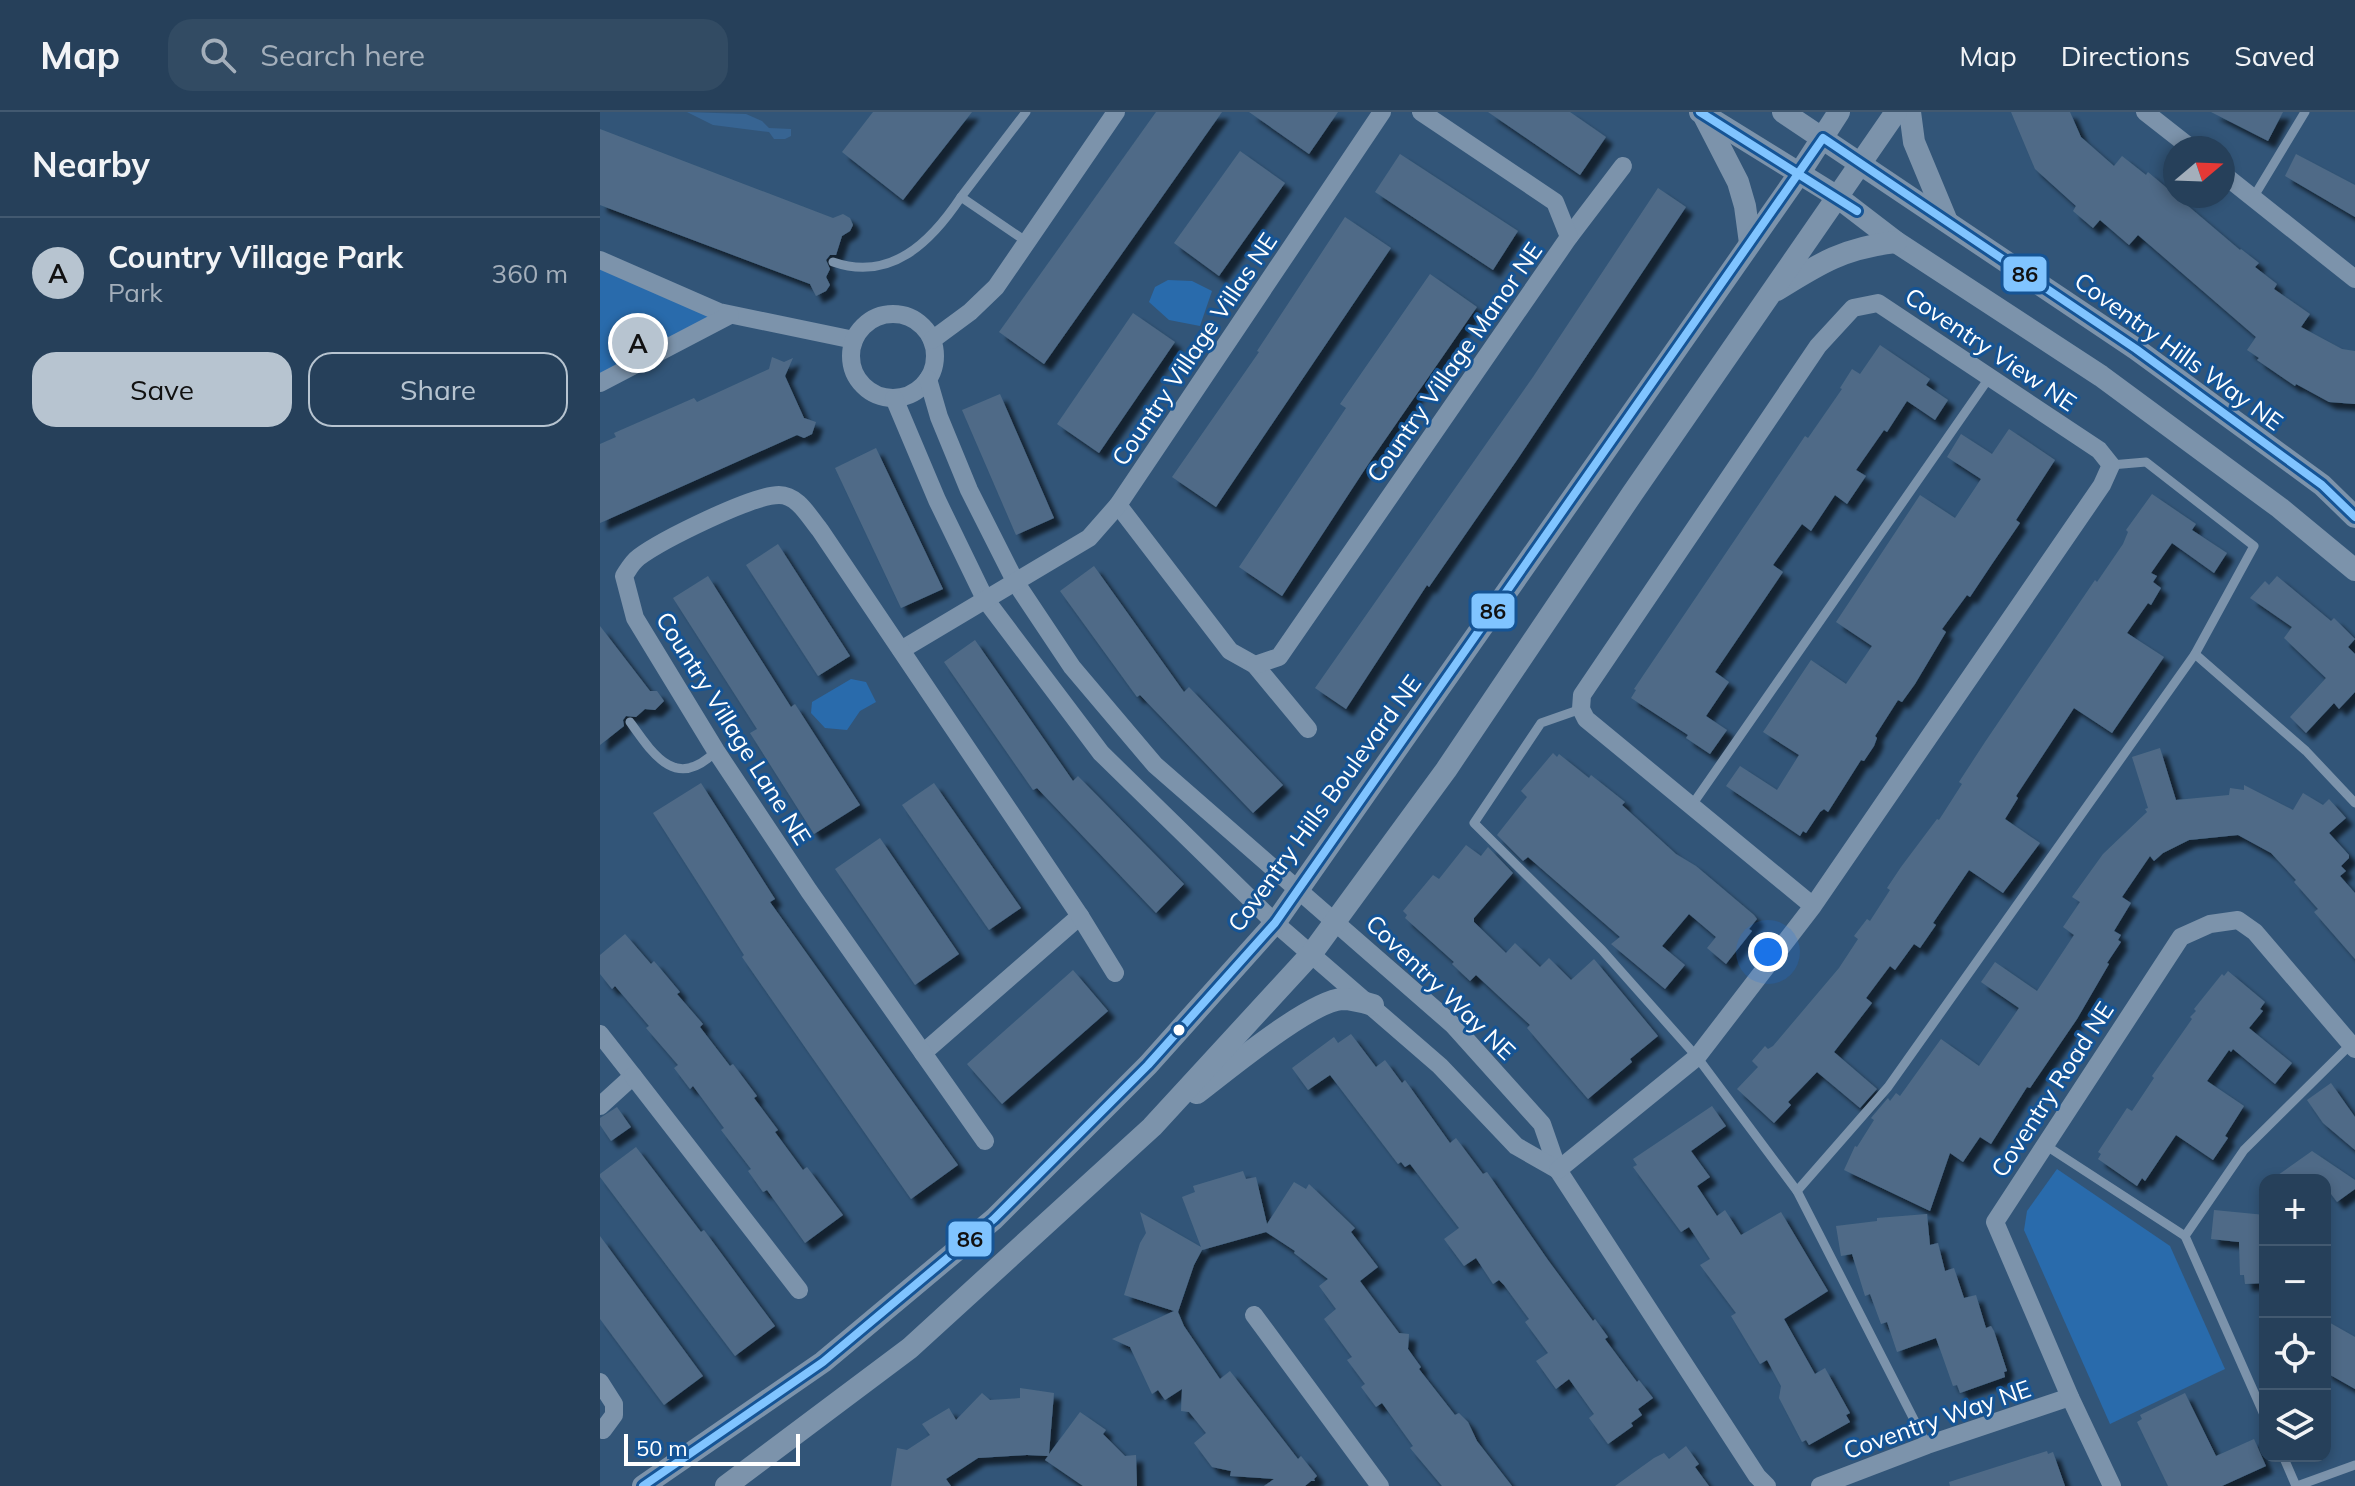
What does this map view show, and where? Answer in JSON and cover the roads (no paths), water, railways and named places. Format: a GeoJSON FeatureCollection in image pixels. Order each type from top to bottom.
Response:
{"type":"FeatureCollection","features":[{"type":"Feature","properties":{"kind":"street"},"geometry":{"type":"LineString","coordinates":[[932,340],[970,312],[996,287],[1116,112]]}},
{"type":"Feature","properties":{"kind":"street","name":"Country Village Villas NE"},"geometry":{"type":"LineString","coordinates":[[985,599],[1089,538],[1118,505],[1382,112]]}},
{"type":"Feature","properties":{"kind":"street","name":"Country Village Manor NE"},"geometry":{"type":"LineString","coordinates":[[1255,665],[1279,657],[1569,237],[1555,202],[1421,112]]}},
{"type":"Feature","properties":{"kind":"street","name":"Coventry Hills Way NE"},"geometry":{"type":"LineString","coordinates":[[1783,112],[2136,349],[2322,485],[2355,517]]}},
{"type":"Feature","properties":{"kind":"street"},"geometry":{"type":"LineString","coordinates":[[1823,138],[1839,112]]}},
{"type":"Feature","properties":{"kind":"street"},"geometry":{"type":"LineString","coordinates":[[726,1486],[910,1348],[1152,1127],[1312,953],[1446,770],[1896,112]]}},
{"type":"Feature","properties":{"kind":"street"},"geometry":{"type":"LineString","coordinates":[[1910,112],[1914,142],[1946,220]]}},
{"type":"Feature","properties":{"kind":"street"},"geometry":{"type":"LineString","coordinates":[[2145,112],[2176,136]]}},
{"type":"Feature","properties":{"kind":"street"},"geometry":{"type":"LineString","coordinates":[[1701,113],[1836,196],[1896,242],[2101,376],[2280,508],[2355,570]]}},
{"type":"Feature","properties":{"kind":"street"},"geometry":{"type":"LineString","coordinates":[[1701,113],[1738,182],[1750,243]]}},
{"type":"Feature","properties":{"kind":"street","name":"Coventry Hills Boulevard NE"},"geometry":{"type":"LineString","coordinates":[[643,1486],[823,1362],[994,1219],[1148,1065],[1275,923],[1823,138]]}},
{"type":"Feature","properties":{"kind":"street"},"geometry":{"type":"LineString","coordinates":[[1569,237],[1623,166]]}},
{"type":"Feature","properties":{"kind":"street"},"geometry":{"type":"LineString","coordinates":[[2235,184],[2355,279]]}},
{"type":"Feature","properties":{"kind":"street"},"geometry":{"type":"LineString","coordinates":[[1768,296],[1824,261],[1851,249],[1896,242]]}},
{"type":"Feature","properties":{"kind":"street"},"geometry":{"type":"LineString","coordinates":[[600,260],[730,315],[854,340]]}},
{"type":"Feature","properties":{"kind":"street","name":"Coventry View NE"},"geometry":{"type":"LineString","coordinates":[[1581,709],[1582,695],[1818,346],[1853,308],[1878,303],[2099,450],[2111,465]]}},
{"type":"Feature","properties":{"kind":"street"},"geometry":{"type":"LineString","coordinates":[[886,314],[900,314],[913,319],[925,328],[932,340],[934,367],[919,389],[907,395],[894,398],[880,396],[859,380],[853,367],[851,354],[861,328],[872,319],[886,314]]}},
{"type":"Feature","properties":{"kind":"street"},"geometry":{"type":"LineString","coordinates":[[600,383],[730,315]]}},
{"type":"Feature","properties":{"kind":"street","name":"Coventry Way NE"},"geometry":{"type":"LineString","coordinates":[[928,379],[939,417],[969,490],[1016,583],[1072,667],[1155,765],[1453,1025],[1542,1124],[1558,1170],[1757,1476],[1767,1486]]}},
{"type":"Feature","properties":{"kind":"street","name":"Coventry Way NE"},"geometry":{"type":"LineString","coordinates":[[894,398],[937,500],[985,599],[1101,753],[1275,923],[1440,1066],[1516,1146],[1558,1170]]}},
{"type":"Feature","properties":{"kind":"street"},"geometry":{"type":"LineString","coordinates":[[1558,1170],[1697,1057],[1813,906],[2102,485],[2111,465]]}},
{"type":"Feature","properties":{"kind":"street","name":"Country Village Lane NE"},"geometry":{"type":"LineString","coordinates":[[985,1141],[809,891],[716,751],[635,618],[624,576],[635,559],[671,538],[754,501],[780,495],[794,499],[820,530],[1080,916],[1115,973]]}},
{"type":"Feature","properties":{"kind":"street"},"geometry":{"type":"LineString","coordinates":[[1118,505],[1230,651],[1255,665],[1308,729]]}},
{"type":"Feature","properties":{"kind":"street"},"geometry":{"type":"LineString","coordinates":[[901,650],[985,599]]}},
{"type":"Feature","properties":{"kind":"street"},"geometry":{"type":"LineString","coordinates":[[1581,709],[1586,719],[1813,906]]}},
{"type":"Feature","properties":{"kind":"street"},"geometry":{"type":"LineString","coordinates":[[923,1053],[1080,916]]}},
{"type":"Feature","properties":{"kind":"street","name":"Coventry Road NE"},"geometry":{"type":"LineString","coordinates":[[2112,1486],[1995,1222],[2181,937],[2210,924],[2238,920],[2255,932],[2353,1046]]}},
{"type":"Feature","properties":{"kind":"street"},"geometry":{"type":"LineString","coordinates":[[1152,1127],[1282,1030],[1317,1009],[1340,999],[1373,1005]]}},
{"type":"Feature","properties":{"kind":"street"},"geometry":{"type":"LineString","coordinates":[[600,1034],[799,1290]]}},
{"type":"Feature","properties":{"kind":"street"},"geometry":{"type":"LineString","coordinates":[[600,1106],[633,1076]]}},
{"type":"Feature","properties":{"kind":"street"},"geometry":{"type":"LineString","coordinates":[[1254,1315],[1380,1486]]}},
{"type":"Feature","properties":{"kind":"street"},"geometry":{"type":"LineString","coordinates":[[600,1382],[614,1404],[614,1415],[603,1430]]}},
{"type":"Feature","properties":{"kind":"street","name":"Coventry Way NE"},"geometry":{"type":"LineString","coordinates":[[1820,1486],[1927,1445],[2070,1397]]}},
{"type":"Feature","properties":{"kind":"lane"},"geometry":{"type":"LineString","coordinates":[[833,262],[852,269],[879,266],[905,257],[942,227],[1026,112]]}},
{"type":"Feature","properties":{"kind":"lane"},"geometry":{"type":"LineString","coordinates":[[2253,198],[2305,112]]}},
{"type":"Feature","properties":{"kind":"lane"},"geometry":{"type":"LineString","coordinates":[[961,197],[1027,242]]}},
{"type":"Feature","properties":{"kind":"lane"},"geometry":{"type":"LineString","coordinates":[[1692,805],[1989,378]]}},
{"type":"Feature","properties":{"kind":"lane"},"geometry":{"type":"LineString","coordinates":[[1797,1191],[1888,1087],[2195,654],[2254,546],[2146,462],[2111,465]]}},
{"type":"Feature","properties":{"kind":"lane"},"geometry":{"type":"LineString","coordinates":[[2195,654],[2306,751],[2355,803]]}},
{"type":"Feature","properties":{"kind":"lane"},"geometry":{"type":"LineString","coordinates":[[1581,709],[1541,723],[1474,823],[1602,950],[1697,1057],[1797,1191],[1927,1445]]}},
{"type":"Feature","properties":{"kind":"lane"},"geometry":{"type":"LineString","coordinates":[[630,722],[650,750],[668,765],[683,771],[705,762],[716,751]]}},
{"type":"Feature","properties":{"kind":"lane"},"geometry":{"type":"LineString","coordinates":[[2185,1236],[2244,1150],[2353,1046]]}},
{"type":"Feature","properties":{"kind":"lane"},"geometry":{"type":"LineString","coordinates":[[2045,1145],[2185,1236],[2259,1403]]}},
{"type":"Feature","properties":{"kind":"lane"},"geometry":{"type":"LineString","coordinates":[[2286,1462],[2297,1486],[2355,1465]]}},
{"type":"Feature","properties":{"kind":"place","name":"Country Village Park"},"geometry":{"type":"Point","coordinates":[638,343]}}]}
